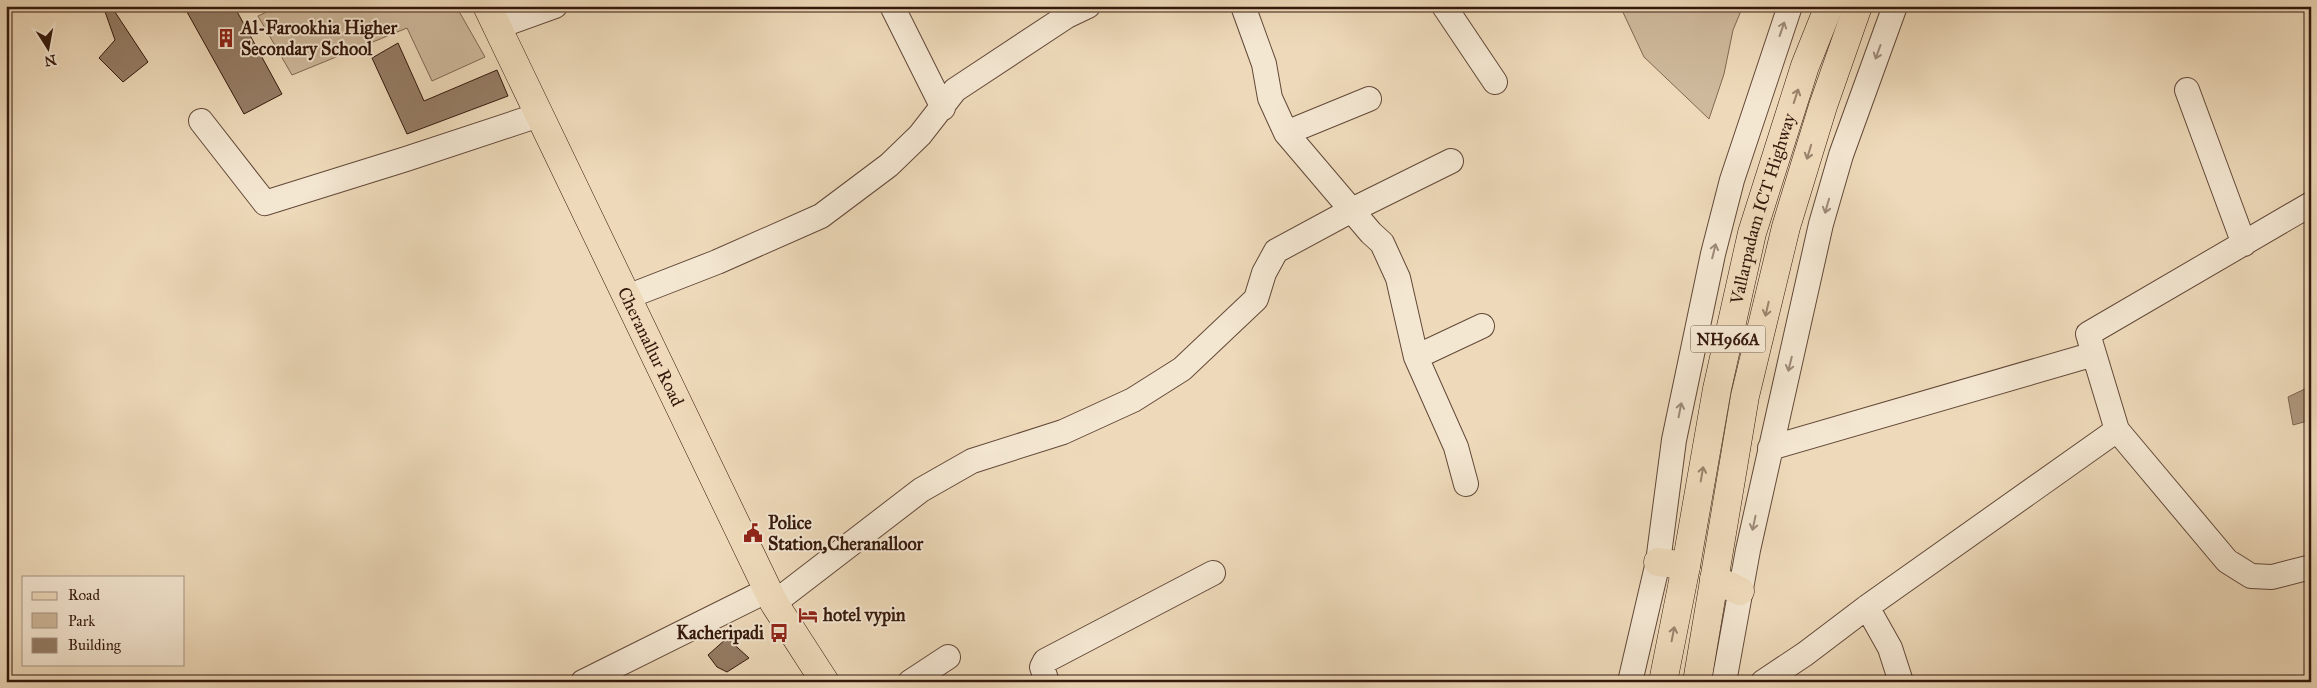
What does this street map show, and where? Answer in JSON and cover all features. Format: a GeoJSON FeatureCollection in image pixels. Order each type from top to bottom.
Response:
{"type":"FeatureCollection","features":[{"type":"Feature","properties":{"kind":"main road","name":"Vallarpadam ICT Highway"},"geometry":{"type":"LineString","coordinates":[[1663,682],[1686,566],[1717,389],[1752,233],[1805,66],[1829,6]]}},
{"type":"Feature","properties":{"kind":"main road","name":"Vallarpadam ICT Highway"},"geometry":{"type":"LineString","coordinates":[[1697,682],[1746,396],[1786,227],[1823,106],[1858,6]]}},
{"type":"Feature","properties":{"kind":"main road","name":"Cheranallur Road"},"geometry":{"type":"LineString","coordinates":[[492,16],[771,596],[824,682]]}},
{"type":"Feature","properties":{"kind":"main road"},"geometry":{"type":"LineString","coordinates":[[1717,389],[1746,396]]}},
{"type":"Feature","properties":{"kind":"main road"},"geometry":{"type":"LineString","coordinates":[[1658,562],[1686,566]]}},
{"type":"Feature","properties":{"kind":"main road"},"geometry":{"type":"LineString","coordinates":[[1714,579],[1740,591]]}},
{"type":"Feature","properties":{"kind":"street"},"geometry":{"type":"LineString","coordinates":[[492,16],[555,6]]}},
{"type":"Feature","properties":{"kind":"street"},"geometry":{"type":"LineString","coordinates":[[892,6],[943,108]]}},
{"type":"Feature","properties":{"kind":"street"},"geometry":{"type":"LineString","coordinates":[[627,297],[717,262],[821,216],[889,165],[920,135],[956,90],[1067,16],[1088,6]]}},
{"type":"Feature","properties":{"kind":"street"},"geometry":{"type":"LineString","coordinates":[[1243,6],[1264,64],[1270,98],[1286,133],[1382,243],[1398,278],[1416,357],[1456,447],[1466,484]]}},
{"type":"Feature","properties":{"kind":"street"},"geometry":{"type":"LineString","coordinates":[[1444,6],[1495,82]]}},
{"type":"Feature","properties":{"kind":"street"},"geometry":{"type":"LineString","coordinates":[[1630,682],[1658,562],[1674,440],[1713,254],[1732,180],[1790,6]]}},
{"type":"Feature","properties":{"kind":"street"},"geometry":{"type":"LineString","coordinates":[[1724,682],[1740,591],[1770,448],[1806,301],[1821,224],[1838,163],[1895,6]]}},
{"type":"Feature","properties":{"kind":"street"},"geometry":{"type":"LineString","coordinates":[[2187,90],[2244,244]]}},
{"type":"Feature","properties":{"kind":"street"},"geometry":{"type":"LineString","coordinates":[[1286,133],[1369,99]]}},
{"type":"Feature","properties":{"kind":"street"},"geometry":{"type":"LineString","coordinates":[[201,121],[266,203],[539,115]]}},
{"type":"Feature","properties":{"kind":"street"},"geometry":{"type":"LineString","coordinates":[[583,682],[771,596],[921,490],[972,462],[1063,432],[1133,400],[1182,369],[1256,299],[1264,273],[1276,252],[1352,210],[1451,161]]}},
{"type":"Feature","properties":{"kind":"street"},"geometry":{"type":"LineString","coordinates":[[2311,204],[2088,334],[2117,430],[2227,562],[2251,576],[2272,577],[2311,567]]}},
{"type":"Feature","properties":{"kind":"street"},"geometry":{"type":"LineString","coordinates":[[1416,357],[1482,326]]}},
{"type":"Feature","properties":{"kind":"street"},"geometry":{"type":"LineString","coordinates":[[1770,448],[2094,354]]}},
{"type":"Feature","properties":{"kind":"street"},"geometry":{"type":"LineString","coordinates":[[1763,682],[2117,430]]}},
{"type":"Feature","properties":{"kind":"street"},"geometry":{"type":"LineString","coordinates":[[1047,682],[1042,667],[1045,662],[1213,573]]}},
{"type":"Feature","properties":{"kind":"street"},"geometry":{"type":"LineString","coordinates":[[1868,607],[1890,648],[1901,682]]}},
{"type":"Feature","properties":{"kind":"street"},"geometry":{"type":"LineString","coordinates":[[910,682],[948,657]]}},
{"type":"Feature","properties":{"kind":"green space"},"geometry":{"type":"Polygon","coordinates":[[[280,6],[456,6],[485,57],[432,81],[407,28],[292,75],[258,16],[280,6]]]}},
{"type":"Feature","properties":{"kind":"green space"},"geometry":{"type":"Polygon","coordinates":[[[1620,6],[1743,6],[1733,30],[1724,74],[1709,119],[1644,57],[1620,6]]]}},
{"type":"Feature","properties":{"kind":"shaded area"},"geometry":{"type":"Polygon","coordinates":[[[2311,386],[2311,420],[2293,425],[2288,397],[2311,386]]]}},
{"type":"Feature","properties":{"kind":"building"},"geometry":{"type":"Polygon","coordinates":[[[103,6],[111,6],[148,62],[123,82],[99,58],[115,40],[103,6]]]}},
{"type":"Feature","properties":{"kind":"building","name":"Al-Farookhia Higher Secondary School"},"geometry":{"type":"Polygon","coordinates":[[[198,6],[234,6],[282,94],[244,114],[187,12],[198,6]]]}},
{"type":"Feature","properties":{"kind":"building"},"geometry":{"type":"Polygon","coordinates":[[[398,43],[424,101],[497,70],[508,96],[407,134],[372,58],[398,43]]]}},
{"type":"Feature","properties":{"kind":"building"},"geometry":{"type":"Polygon","coordinates":[[[727,638],[749,658],[727,672],[717,667],[708,655],[727,638]]]}},
{"type":"Feature","properties":{"kind":"place","name":"Al-Farookhia Higher Secondary School"},"geometry":{"type":"Point","coordinates":[226,38]}},
{"type":"Feature","properties":{"kind":"place","name":"Police Station,Cheranalloor"},"geometry":{"type":"Point","coordinates":[753,533]}},
{"type":"Feature","properties":{"kind":"place","name":"hotel vypin"},"geometry":{"type":"Point","coordinates":[808,615]}},
{"type":"Feature","properties":{"kind":"place","name":"Kacheripadi"},"geometry":{"type":"Point","coordinates":[779,633]}}]}
